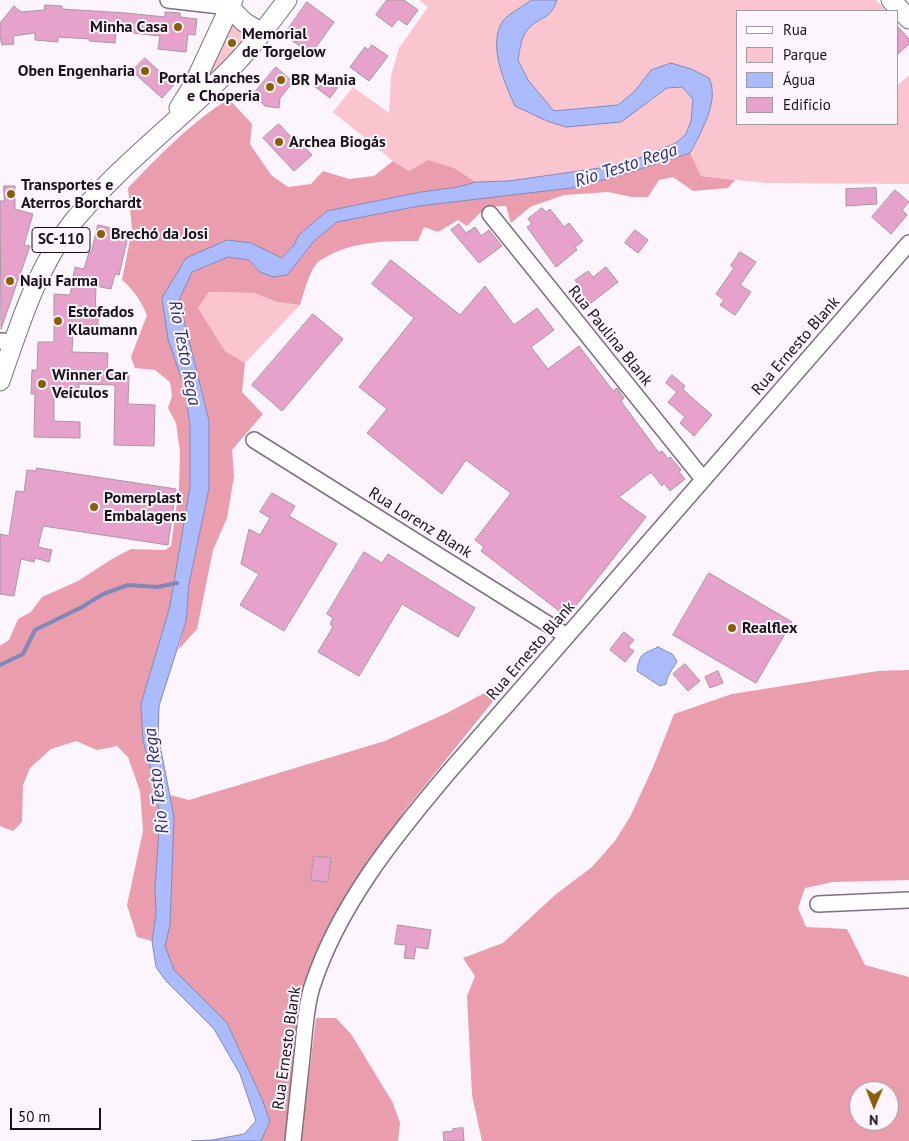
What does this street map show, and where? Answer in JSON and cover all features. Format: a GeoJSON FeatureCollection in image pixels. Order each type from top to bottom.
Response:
{"type":"FeatureCollection","features":[{"type":"Feature","properties":{"kind":"main road","name":"SC-110"},"geometry":{"type":"LineString","coordinates":[[0,381],[7,341],[48,260],[72,224],[99,193],[219,80],[262,33],[286,0]]}},
{"type":"Feature","properties":{"kind":"main road"},"geometry":{"type":"LineString","coordinates":[[891,0],[909,19]]}},
{"type":"Feature","properties":{"kind":"main road"},"geometry":{"type":"LineString","coordinates":[[230,2],[244,22],[262,33]]}},
{"type":"Feature","properties":{"kind":"main road","name":"SC-110"},"geometry":{"type":"LineString","coordinates":[[166,129],[194,84],[230,2]]}},
{"type":"Feature","properties":{"kind":"street"},"geometry":{"type":"LineString","coordinates":[[168,0],[230,2]]}},
{"type":"Feature","properties":{"kind":"street","name":"Rua Paulina Blank"},"geometry":{"type":"LineString","coordinates":[[490,214],[703,479]]}},
{"type":"Feature","properties":{"kind":"street","name":"Rua Ernesto Blank"},"geometry":{"type":"LineString","coordinates":[[292,1141],[306,1019],[312,988],[332,941],[351,904],[398,835],[423,803],[567,636],[909,243]]}},
{"type":"Feature","properties":{"kind":"street","name":"Rua Lorenz Blank"},"geometry":{"type":"LineString","coordinates":[[254,440],[567,636]]}},
{"type":"Feature","properties":{"kind":"street"},"geometry":{"type":"LineString","coordinates":[[818,904],[909,900]]}},
{"type":"Feature","properties":{"kind":"green space"},"geometry":{"type":"Polygon","coordinates":[[[419,0],[531,0],[503,21],[498,36],[547,121],[651,101],[667,88],[682,87],[693,99],[691,121],[686,134],[676,143],[640,158],[600,168],[509,181],[476,182],[454,168],[409,171],[393,161],[333,112],[353,87],[389,113],[391,76],[399,48],[428,7],[419,0]]]}},
{"type":"Feature","properties":{"kind":"green space"},"geometry":{"type":"Polygon","coordinates":[[[557,0],[876,0],[885,10],[736,10],[736,125],[899,125],[899,84],[909,75],[909,184],[766,183],[701,176],[690,153],[697,140],[713,90],[651,70],[635,91],[618,105],[554,111],[528,80],[518,60],[523,38],[527,30],[534,23],[549,14],[557,0]]]}},
{"type":"Feature","properties":{"kind":"green space"},"geometry":{"type":"Polygon","coordinates":[[[231,22],[252,36],[204,89],[208,68],[231,22]]]}},
{"type":"Feature","properties":{"kind":"green space"},"geometry":{"type":"Polygon","coordinates":[[[209,292],[254,293],[277,302],[300,305],[245,363],[225,351],[198,308],[209,292]]]}},
{"type":"Feature","properties":{"kind":"shaded area"},"geometry":{"type":"Polygon","coordinates":[[[229,99],[252,124],[250,144],[271,175],[288,187],[311,184],[323,171],[349,179],[374,176],[393,161],[409,171],[428,160],[454,168],[476,182],[327,211],[299,235],[294,245],[282,258],[269,252],[227,240],[162,298],[184,386],[190,425],[190,487],[170,606],[141,704],[143,741],[152,773],[160,815],[155,888],[156,915],[152,941],[137,937],[127,905],[143,831],[140,791],[128,757],[117,746],[97,750],[76,741],[51,749],[30,768],[23,785],[22,822],[13,831],[0,826],[0,646],[9,640],[18,619],[31,612],[42,597],[78,581],[131,549],[165,550],[171,546],[179,488],[180,452],[176,423],[168,408],[172,396],[170,382],[155,370],[135,368],[131,357],[147,315],[137,296],[122,280],[132,229],[128,188],[189,129],[229,99]]]}},
{"type":"Feature","properties":{"kind":"shaded area"},"geometry":{"type":"Polygon","coordinates":[[[690,153],[701,176],[735,180],[728,188],[693,191],[673,177],[659,180],[648,197],[632,197],[608,192],[564,195],[530,207],[511,223],[506,206],[486,207],[467,226],[458,220],[438,232],[424,227],[418,241],[360,245],[349,247],[328,256],[318,262],[312,271],[300,305],[277,302],[254,293],[209,292],[198,308],[225,351],[245,363],[242,392],[263,414],[232,450],[234,476],[227,518],[213,550],[197,629],[178,650],[186,621],[189,584],[209,488],[209,421],[179,300],[192,272],[228,257],[249,260],[260,272],[300,259],[313,242],[337,222],[419,206],[571,188],[621,175],[690,153]]]}},
{"type":"Feature","properties":{"kind":"shaded area"},"geometry":{"type":"Polygon","coordinates":[[[909,670],[909,880],[833,882],[805,888],[798,908],[806,927],[847,929],[865,965],[909,977],[909,1141],[482,1141],[472,1095],[467,996],[475,976],[463,958],[503,943],[555,895],[592,867],[615,841],[631,815],[654,765],[674,714],[732,694],[878,671],[909,670]]]}},
{"type":"Feature","properties":{"kind":"shaded area"},"geometry":{"type":"Polygon","coordinates":[[[511,679],[406,809],[350,895],[308,977],[298,1008],[285,1141],[261,1141],[270,1121],[262,1099],[227,1023],[174,970],[164,946],[170,925],[174,817],[170,795],[189,800],[385,741],[447,713],[511,679]]]}},
{"type":"Feature","properties":{"kind":"shaded area"},"geometry":{"type":"Polygon","coordinates":[[[316,1018],[336,1018],[351,1034],[393,1103],[400,1123],[398,1141],[301,1141],[316,1018]]]}},
{"type":"Feature","properties":{"kind":"water","name":"Rio Testo Rega"},"geometry":{"type":"Polygon","coordinates":[[[531,0],[557,0],[549,14],[534,23],[527,30],[521,42],[518,60],[528,80],[554,111],[618,105],[635,91],[651,70],[671,63],[691,69],[709,78],[712,96],[709,113],[690,153],[621,175],[571,188],[419,206],[337,222],[313,242],[287,275],[273,277],[260,272],[249,260],[228,257],[192,272],[179,300],[209,421],[209,488],[189,584],[186,621],[159,706],[158,735],[174,817],[170,925],[165,946],[174,970],[227,1023],[262,1099],[270,1121],[261,1141],[191,1141],[212,1140],[244,1134],[256,1121],[240,1074],[214,1029],[166,981],[156,967],[152,941],[156,915],[155,888],[160,815],[152,773],[143,741],[141,704],[170,606],[190,487],[190,425],[184,386],[168,339],[162,298],[186,258],[227,240],[251,243],[282,258],[294,245],[299,235],[327,211],[476,182],[509,181],[600,168],[640,158],[676,143],[686,134],[691,121],[693,99],[682,87],[667,88],[621,122],[566,127],[547,121],[515,106],[499,64],[497,41],[503,21],[531,0]]]}},
{"type":"Feature","properties":{"kind":"water"},"geometry":{"type":"Polygon","coordinates":[[[658,647],[672,654],[677,661],[666,684],[660,686],[637,671],[641,657],[658,647]]]}},
{"type":"Feature","properties":{"kind":"building"},"geometry":{"type":"Polygon","coordinates":[[[387,0],[404,0],[418,10],[407,25],[398,19],[392,27],[376,15],[387,0]]]}},
{"type":"Feature","properties":{"kind":"building"},"geometry":{"type":"Polygon","coordinates":[[[307,2],[334,22],[311,54],[284,35],[307,2]]]}},
{"type":"Feature","properties":{"kind":"building"},"geometry":{"type":"Polygon","coordinates":[[[45,5],[62,6],[62,9],[165,17],[165,12],[180,13],[180,17],[197,19],[195,35],[188,34],[186,52],[158,49],[160,36],[116,31],[115,43],[58,37],[58,42],[35,40],[35,33],[13,36],[14,44],[2,45],[0,23],[14,6],[21,12],[44,10],[45,5]]]}},
{"type":"Feature","properties":{"kind":"building"},"geometry":{"type":"Polygon","coordinates":[[[899,28],[909,39],[909,44],[899,53],[899,28]]]}},
{"type":"Feature","properties":{"kind":"building"},"geometry":{"type":"Polygon","coordinates":[[[372,45],[388,56],[369,81],[350,67],[365,47],[368,50],[372,45]]]}},
{"type":"Feature","properties":{"kind":"building"},"geometry":{"type":"Polygon","coordinates":[[[145,58],[174,85],[162,98],[132,71],[145,58]]]}},
{"type":"Feature","properties":{"kind":"building"},"geometry":{"type":"Polygon","coordinates":[[[276,67],[293,82],[280,98],[279,108],[265,106],[256,97],[255,92],[276,67]]]}},
{"type":"Feature","properties":{"kind":"building"},"geometry":{"type":"Polygon","coordinates":[[[322,75],[338,87],[330,98],[314,86],[322,75]]]}},
{"type":"Feature","properties":{"kind":"building"},"geometry":{"type":"Polygon","coordinates":[[[279,124],[301,148],[303,145],[312,155],[294,171],[263,138],[279,124]]]}},
{"type":"Feature","properties":{"kind":"building"},"geometry":{"type":"Polygon","coordinates":[[[4,186],[15,186],[15,209],[33,214],[24,245],[30,246],[1,329],[0,201],[4,201],[4,186]]]}},
{"type":"Feature","properties":{"kind":"building"},"geometry":{"type":"Polygon","coordinates":[[[876,188],[877,204],[846,206],[846,189],[876,188]]]}},
{"type":"Feature","properties":{"kind":"building"},"geometry":{"type":"Polygon","coordinates":[[[895,190],[909,202],[902,210],[907,215],[891,234],[872,217],[895,190]]]}},
{"type":"Feature","properties":{"kind":"building"},"geometry":{"type":"Polygon","coordinates":[[[542,208],[546,212],[550,209],[564,227],[569,223],[583,241],[575,247],[577,250],[556,267],[527,227],[532,224],[528,219],[542,208]]]}},
{"type":"Feature","properties":{"kind":"building"},"geometry":{"type":"Polygon","coordinates":[[[459,224],[466,233],[475,227],[481,236],[489,230],[502,246],[479,263],[451,230],[459,224]]]}},
{"type":"Feature","properties":{"kind":"building"},"geometry":{"type":"Polygon","coordinates":[[[98,225],[129,232],[119,275],[115,274],[111,289],[96,286],[95,315],[98,315],[98,329],[83,329],[83,332],[73,332],[72,352],[108,353],[107,374],[129,375],[128,404],[155,405],[154,446],[114,445],[115,385],[79,384],[79,397],[54,397],[54,421],[80,422],[80,438],[34,437],[35,394],[31,394],[32,370],[37,370],[38,342],[54,342],[54,294],[70,295],[75,267],[84,269],[89,252],[91,252],[98,225]]]}},
{"type":"Feature","properties":{"kind":"building"},"geometry":{"type":"Polygon","coordinates":[[[635,230],[648,240],[638,253],[625,243],[635,230]]]}},
{"type":"Feature","properties":{"kind":"building"},"geometry":{"type":"Polygon","coordinates":[[[740,252],[756,262],[740,285],[751,292],[735,315],[720,305],[724,300],[716,294],[734,268],[731,266],[740,252]]]}},
{"type":"Feature","properties":{"kind":"building"},"geometry":{"type":"Polygon","coordinates":[[[391,260],[460,315],[485,286],[514,325],[537,308],[554,330],[531,347],[548,369],[579,346],[613,391],[617,388],[624,398],[621,401],[659,453],[662,451],[668,459],[670,457],[681,470],[679,472],[685,479],[670,491],[664,483],[662,486],[651,472],[619,497],[646,517],[567,617],[481,551],[484,547],[475,540],[511,493],[466,460],[442,494],[367,433],[387,409],[359,387],[414,318],[372,284],[391,260]]]}},
{"type":"Feature","properties":{"kind":"building"},"geometry":{"type":"Polygon","coordinates":[[[606,267],[618,282],[587,306],[575,291],[580,287],[575,280],[588,271],[593,277],[606,267]]]}},
{"type":"Feature","properties":{"kind":"building"},"geometry":{"type":"Polygon","coordinates":[[[313,314],[343,339],[282,411],[252,385],[313,314]]]}},
{"type":"Feature","properties":{"kind":"building"},"geometry":{"type":"Polygon","coordinates":[[[672,375],[685,386],[683,389],[690,396],[712,415],[694,436],[680,423],[685,417],[668,402],[677,392],[666,383],[672,375]]]}},
{"type":"Feature","properties":{"kind":"building","name":"Pomerplast Embalagens"},"geometry":{"type":"Polygon","coordinates":[[[37,468],[176,489],[168,545],[43,526],[38,547],[52,550],[49,562],[35,558],[34,562],[21,559],[14,596],[0,594],[0,534],[9,536],[16,491],[24,492],[27,470],[36,471],[37,468]]]}},
{"type":"Feature","properties":{"kind":"building"},"geometry":{"type":"Polygon","coordinates":[[[272,493],[295,506],[289,516],[337,544],[284,631],[240,605],[259,574],[241,564],[249,529],[260,535],[270,518],[260,512],[272,493]]]}},
{"type":"Feature","properties":{"kind":"building"},"geometry":{"type":"Polygon","coordinates":[[[364,552],[382,563],[388,554],[475,608],[458,637],[402,604],[359,676],[318,652],[333,627],[330,624],[333,618],[327,614],[364,552]]]}},
{"type":"Feature","properties":{"kind":"building","name":"Realflex"},"geometry":{"type":"Polygon","coordinates":[[[709,573],[792,622],[756,683],[673,635],[709,573]]]}},
{"type":"Feature","properties":{"kind":"building"},"geometry":{"type":"Polygon","coordinates":[[[624,632],[634,640],[628,647],[634,651],[625,662],[610,650],[624,632]]]}},
{"type":"Feature","properties":{"kind":"building"},"geometry":{"type":"Polygon","coordinates":[[[685,664],[700,681],[688,691],[673,674],[685,664]]]}},
{"type":"Feature","properties":{"kind":"building"},"geometry":{"type":"Polygon","coordinates":[[[718,671],[723,683],[710,688],[705,677],[718,671]]]}},
{"type":"Feature","properties":{"kind":"building"},"geometry":{"type":"Polygon","coordinates":[[[314,856],[331,858],[328,882],[311,880],[314,856]]]}},
{"type":"Feature","properties":{"kind":"building"},"geometry":{"type":"Polygon","coordinates":[[[398,925],[431,930],[428,949],[416,947],[414,959],[404,958],[406,945],[395,944],[398,925]]]}},
{"type":"Feature","properties":{"kind":"building"},"geometry":{"type":"Polygon","coordinates":[[[463,1128],[464,1141],[444,1141],[443,1132],[463,1128]]]}},
{"type":"Feature","properties":{"kind":"waterway"},"geometry":{"type":"LineString","coordinates":[[0,665],[23,654],[35,630],[82,607],[103,594],[128,585],[157,587],[177,583]]}},
{"type":"Feature","properties":{"kind":"place","name":"Minha Casa"},"geometry":{"type":"Point","coordinates":[178,27]}},
{"type":"Feature","properties":{"kind":"place","name":"Memorial de Torgelow"},"geometry":{"type":"Point","coordinates":[232,43]}},
{"type":"Feature","properties":{"kind":"place","name":"Oben Engenharia"},"geometry":{"type":"Point","coordinates":[145,71]}},
{"type":"Feature","properties":{"kind":"place","name":"BR Mania"},"geometry":{"type":"Point","coordinates":[281,80]}},
{"type":"Feature","properties":{"kind":"place","name":"Portal Lanches e Choperia"},"geometry":{"type":"Point","coordinates":[270,87]}},
{"type":"Feature","properties":{"kind":"place","name":"Archea Biogás"},"geometry":{"type":"Point","coordinates":[279,142]}},
{"type":"Feature","properties":{"kind":"place","name":"Transportes e Aterros Borchardt"},"geometry":{"type":"Point","coordinates":[11,194]}},
{"type":"Feature","properties":{"kind":"place","name":"Brechó da Josi"},"geometry":{"type":"Point","coordinates":[101,234]}},
{"type":"Feature","properties":{"kind":"place","name":"Naju Farma"},"geometry":{"type":"Point","coordinates":[10,281]}},
{"type":"Feature","properties":{"kind":"place","name":"Estofados Klaumann"},"geometry":{"type":"Point","coordinates":[58,321]}},
{"type":"Feature","properties":{"kind":"place","name":"Winner Car Veículos"},"geometry":{"type":"Point","coordinates":[42,384]}},
{"type":"Feature","properties":{"kind":"place","name":"Pomerplast Embalagens"},"geometry":{"type":"Point","coordinates":[94,507]}},
{"type":"Feature","properties":{"kind":"place","name":"Realflex"},"geometry":{"type":"Point","coordinates":[732,628]}}]}
